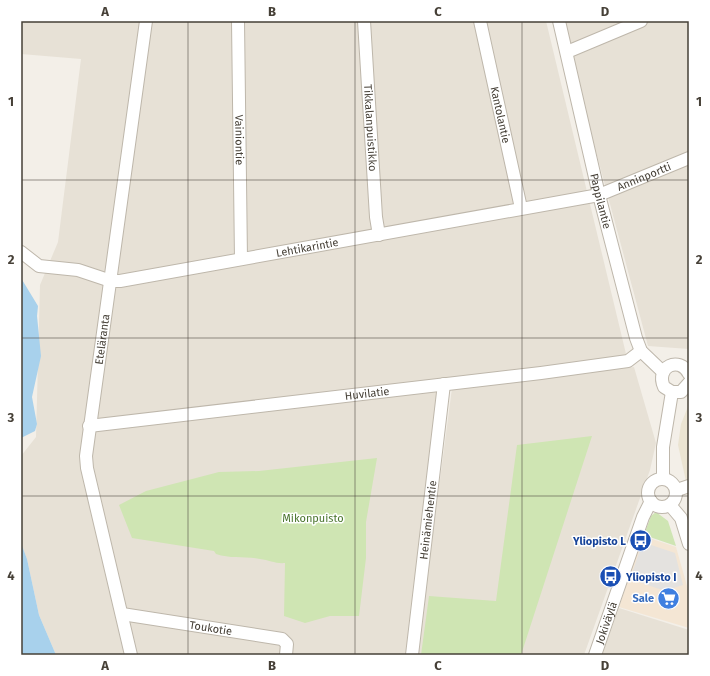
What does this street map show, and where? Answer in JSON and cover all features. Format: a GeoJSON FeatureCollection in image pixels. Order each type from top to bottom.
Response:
{"type":"FeatureCollection","features":[{"type":"Feature","properties":{"kind":"street","name":"Eteläranta"},"geometry":{"type":"LineString","coordinates":[[131,655],[87,468],[89,426],[111,281],[146,21]]}},
{"type":"Feature","properties":{"kind":"street","name":"Vainiontie"},"geometry":{"type":"LineString","coordinates":[[238,21],[241,259]]}},
{"type":"Feature","properties":{"kind":"street","name":"Tikkalanpuistikko"},"geometry":{"type":"LineString","coordinates":[[364,21],[376,217],[379,235]]}},
{"type":"Feature","properties":{"kind":"street","name":"Kantolantie"},"geometry":{"type":"LineString","coordinates":[[480,21],[521,208]]}},
{"type":"Feature","properties":{"kind":"street","name":"Pappilantie"},"geometry":{"type":"LineString","coordinates":[[559,21],[599,195],[636,338],[642,351],[662,372]]}},
{"type":"Feature","properties":{"kind":"street"},"geometry":{"type":"LineString","coordinates":[[567,52],[641,21]]}},
{"type":"Feature","properties":{"kind":"street","name":"Anninportti"},"geometry":{"type":"LineString","coordinates":[[599,195],[689,158]]}},
{"type":"Feature","properties":{"kind":"street","name":"Lehtikarintie"},"geometry":{"type":"LineString","coordinates":[[21,252],[38,266],[78,270],[111,281],[120,281],[599,195]]}},
{"type":"Feature","properties":{"kind":"street","name":"Huvilatie"},"geometry":{"type":"LineString","coordinates":[[89,426],[444,384],[628,360],[642,351]]}},
{"type":"Feature","properties":{"kind":"street"},"geometry":{"type":"LineString","coordinates":[[687,366],[678,364],[669,365],[662,372],[662,382],[664,387],[672,392],[681,392],[689,383]]}},
{"type":"Feature","properties":{"kind":"street","name":"Heinämiehentie"},"geometry":{"type":"LineString","coordinates":[[412,655],[444,384]]}},
{"type":"Feature","properties":{"kind":"street"},"geometry":{"type":"LineString","coordinates":[[663,478],[663,446],[672,392]]}},
{"type":"Feature","properties":{"kind":"street"},"geometry":{"type":"LineString","coordinates":[[663,478],[672,482],[677,490],[676,498],[670,505],[658,507],[648,497],[649,488],[655,481],[663,478]]}},
{"type":"Feature","properties":{"kind":"street"},"geometry":{"type":"LineString","coordinates":[[677,490],[689,486]]}},
{"type":"Feature","properties":{"kind":"street","name":"Jokiväylä"},"geometry":{"type":"LineString","coordinates":[[595,655],[643,517],[651,501]]}},
{"type":"Feature","properties":{"kind":"street"},"geometry":{"type":"LineString","coordinates":[[670,505],[681,518],[689,544]]}},
{"type":"Feature","properties":{"kind":"street","name":"Toukotie"},"geometry":{"type":"LineString","coordinates":[[122,614],[282,639],[287,644],[286,655]]}},
{"type":"Feature","properties":{"kind":"shaded area"},"geometry":{"type":"Polygon","coordinates":[[[21,21],[546,21],[627,358],[86,424],[83,467],[127,655],[56,655],[39,615],[27,559],[21,543],[21,456],[36,437],[40,285],[58,242],[81,59],[21,54],[21,21]]]}},
{"type":"Feature","properties":{"kind":"shaded area"},"geometry":{"type":"Polygon","coordinates":[[[561,21],[689,21],[689,349],[648,346],[561,21]]]}},
{"type":"Feature","properties":{"kind":"shaded area"},"geometry":{"type":"Polygon","coordinates":[[[634,367],[656,443],[650,470],[584,655],[417,655],[452,388],[634,367]]]}},
{"type":"Feature","properties":{"kind":"shaded area"},"geometry":{"type":"Polygon","coordinates":[[[443,388],[408,655],[134,655],[90,468],[95,430],[443,388]]]}},
{"type":"Feature","properties":{"kind":"shaded area"},"geometry":{"type":"Polygon","coordinates":[[[689,404],[689,495],[678,445],[681,424],[689,404]]]}},
{"type":"Feature","properties":{"kind":"shaded area"},"geometry":{"type":"Polygon","coordinates":[[[643,536],[676,547],[689,593],[689,628],[619,607],[643,536]]]}},
{"type":"Feature","properties":{"kind":"shaded area"},"geometry":{"type":"Polygon","coordinates":[[[648,544],[675,553],[683,585],[670,589],[668,592],[630,579],[641,547],[646,549],[648,544]]]}},
{"type":"Feature","properties":{"kind":"shaded area"},"geometry":{"type":"Polygon","coordinates":[[[619,608],[689,630],[689,655],[602,655],[619,608]]]}},
{"type":"Feature","properties":{"kind":"green space"},"geometry":{"type":"Polygon","coordinates":[[[592,436],[521,655],[421,655],[429,596],[496,601],[517,445],[592,436]]]}},
{"type":"Feature","properties":{"kind":"green space","name":"Mikonpuisto"},"geometry":{"type":"Polygon","coordinates":[[[377,458],[366,522],[366,558],[359,616],[330,616],[305,623],[284,616],[285,563],[254,558],[227,556],[216,554],[214,551],[132,538],[119,505],[146,491],[219,472],[259,471],[377,458]]]}},
{"type":"Feature","properties":{"kind":"green space"},"geometry":{"type":"Polygon","coordinates":[[[656,512],[668,521],[676,546],[644,535],[651,516],[656,512]]]}},
{"type":"Feature","properties":{"kind":"water"},"geometry":{"type":"Polygon","coordinates":[[[21,278],[38,306],[37,316],[41,356],[32,397],[37,424],[35,431],[21,438],[21,278]]]}},
{"type":"Feature","properties":{"kind":"water"},"geometry":{"type":"Polygon","coordinates":[[[21,543],[27,559],[39,615],[56,655],[21,655],[21,543]]]}},
{"type":"Feature","properties":{"kind":"place","name":"Yliopisto L"},"geometry":{"type":"Point","coordinates":[641,541]}},
{"type":"Feature","properties":{"kind":"place","name":"Yliopisto I"},"geometry":{"type":"Point","coordinates":[611,577]}},
{"type":"Feature","properties":{"kind":"place","name":"Sale"},"geometry":{"type":"Point","coordinates":[669,598]}}]}
